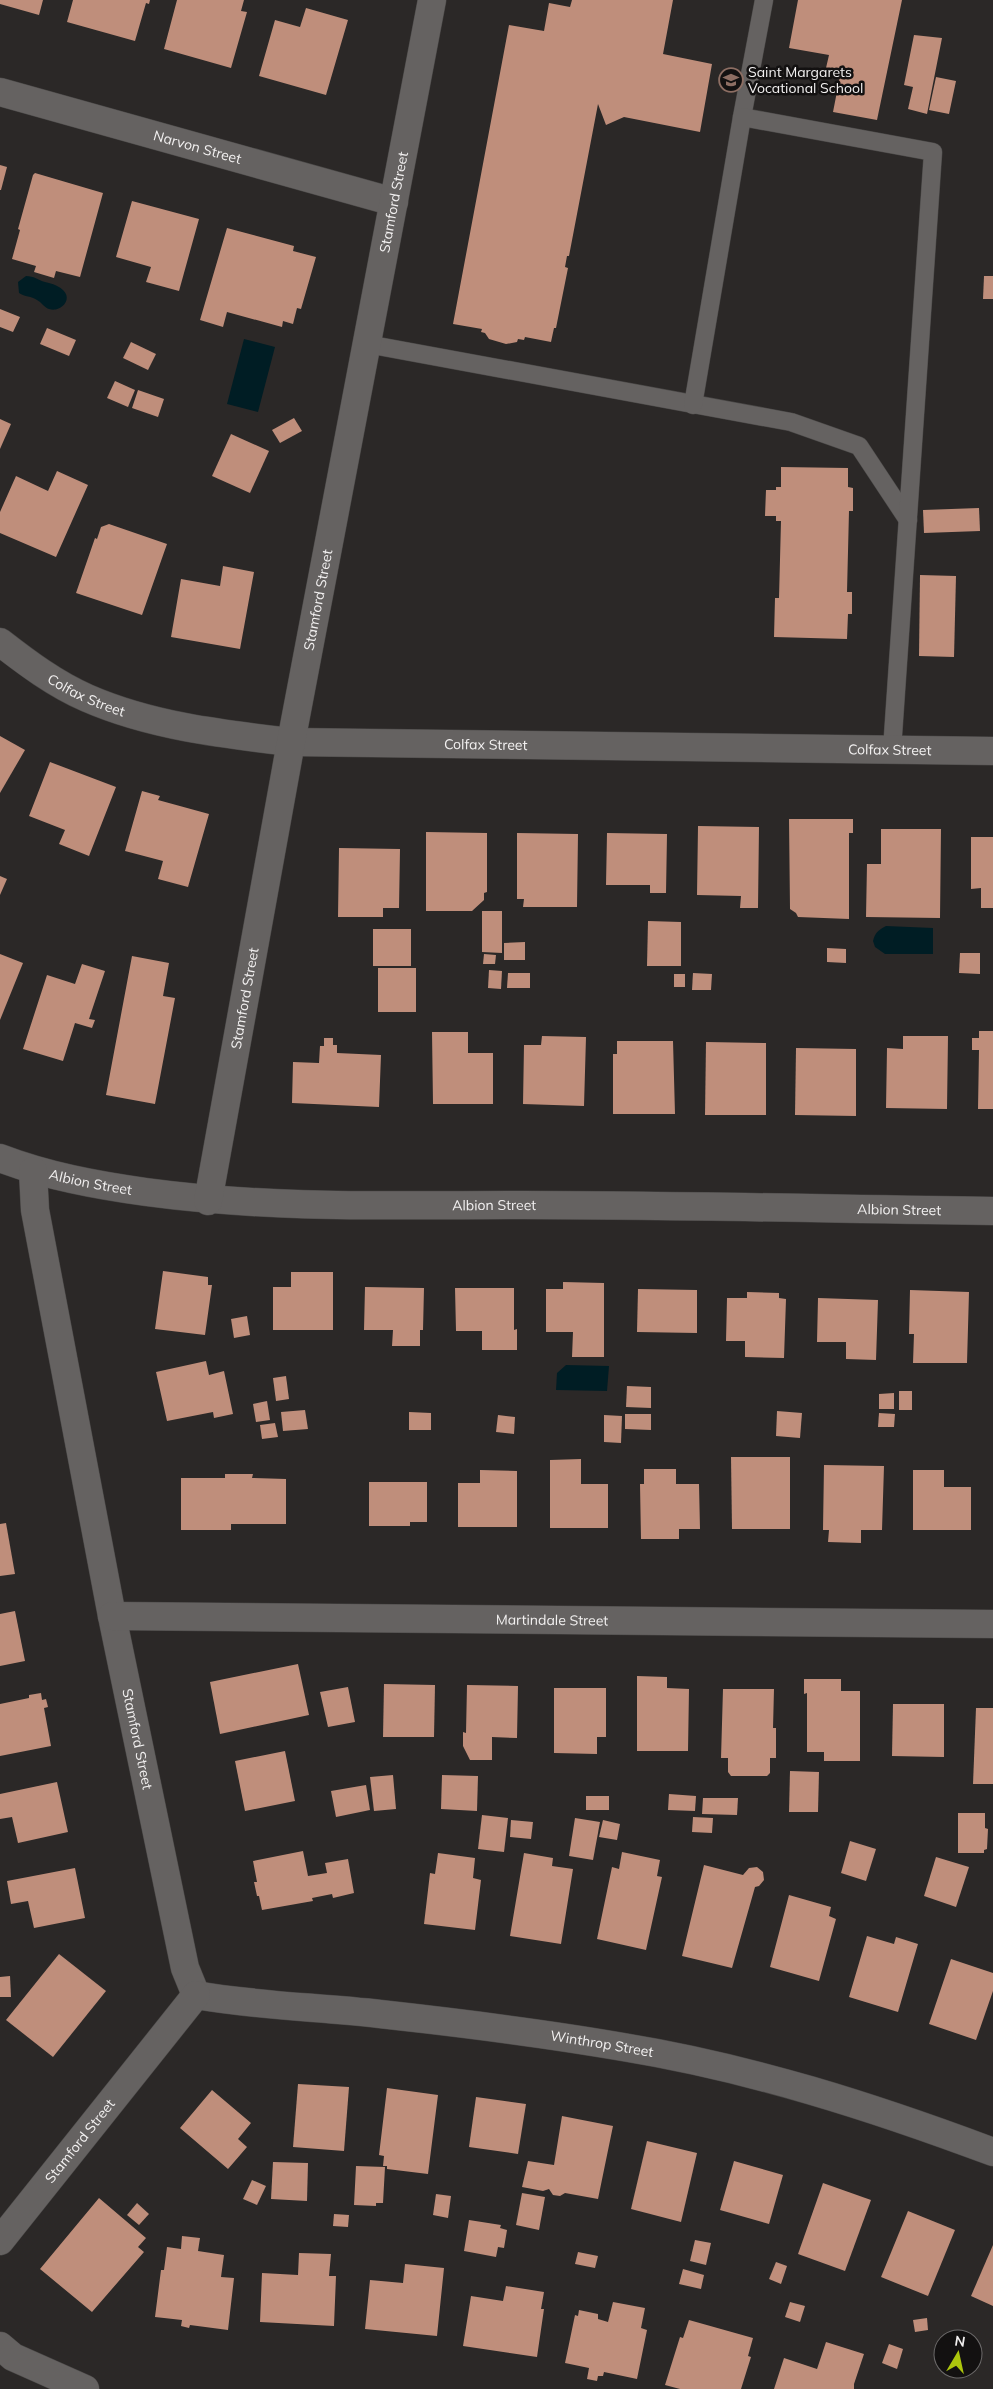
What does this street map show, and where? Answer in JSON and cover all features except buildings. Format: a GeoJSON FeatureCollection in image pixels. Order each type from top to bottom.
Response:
{"type":"FeatureCollection","features":[{"type":"Feature","properties":{"kind":"street","name":"Stamford Street"},"geometry":{"type":"LineString","coordinates":[[208,1201],[291,742],[432,0]]}},
{"type":"Feature","properties":{"kind":"street","name":"Narvon Street"},"geometry":{"type":"LineString","coordinates":[[0,92],[394,202]]}},
{"type":"Feature","properties":{"kind":"street","name":"Colfax Street"},"geometry":{"type":"LineString","coordinates":[[0,642],[38,671],[95,701],[156,721],[228,734],[291,742],[993,751]]}},
{"type":"Feature","properties":{"kind":"street","name":"Albion Street"},"geometry":{"type":"LineString","coordinates":[[0,1158],[33,1171],[120,1188],[208,1201],[273,1205],[624,1205],[993,1211]]}},
{"type":"Feature","properties":{"kind":"street","name":"Stamford Street"},"geometry":{"type":"LineString","coordinates":[[0,2241],[196,1996],[185,1968],[112,1616],[35,1210],[33,1171]]}},
{"type":"Feature","properties":{"kind":"street","name":"Martindale Street"},"geometry":{"type":"LineString","coordinates":[[112,1616],[993,1624]]}},
{"type":"Feature","properties":{"kind":"street","name":"Winthrop Street"},"geometry":{"type":"LineString","coordinates":[[196,1996],[232,2002],[379,2014],[624,2047],[765,2076],[908,2120],[993,2152]]}},
{"type":"Feature","properties":{"kind":"street"},"geometry":{"type":"LineString","coordinates":[[0,2346],[14,2357],[85,2389]]}},
{"type":"Feature","properties":{"kind":"lane"},"geometry":{"type":"LineString","coordinates":[[693,405],[764,0]]}},
{"type":"Feature","properties":{"kind":"lane"},"geometry":{"type":"LineString","coordinates":[[742,117],[933,152],[892,750]]}},
{"type":"Feature","properties":{"kind":"lane"},"geometry":{"type":"LineString","coordinates":[[367,344],[791,422],[859,446],[908,520]]}},
{"type":"Feature","properties":{"kind":"water"},"geometry":{"type":"Polygon","coordinates":[[[26,276],[34,277],[63,290],[66,295],[64,305],[55,310],[49,309],[35,299],[19,293],[18,282],[26,276]]]}},
{"type":"Feature","properties":{"kind":"water"},"geometry":{"type":"Polygon","coordinates":[[[244,339],[275,347],[258,412],[227,404],[244,339]]]}},
{"type":"Feature","properties":{"kind":"water"},"geometry":{"type":"Polygon","coordinates":[[[886,926],[933,928],[933,954],[885,954],[875,947],[873,941],[877,932],[886,926]]]}},
{"type":"Feature","properties":{"kind":"water"},"geometry":{"type":"Polygon","coordinates":[[[566,1365],[609,1366],[607,1391],[556,1390],[557,1373],[566,1365]]]}},
{"type":"Feature","properties":{"kind":"place","name":"Saint Margarets Vocational School"},"geometry":{"type":"Point","coordinates":[731,80]}}]}
